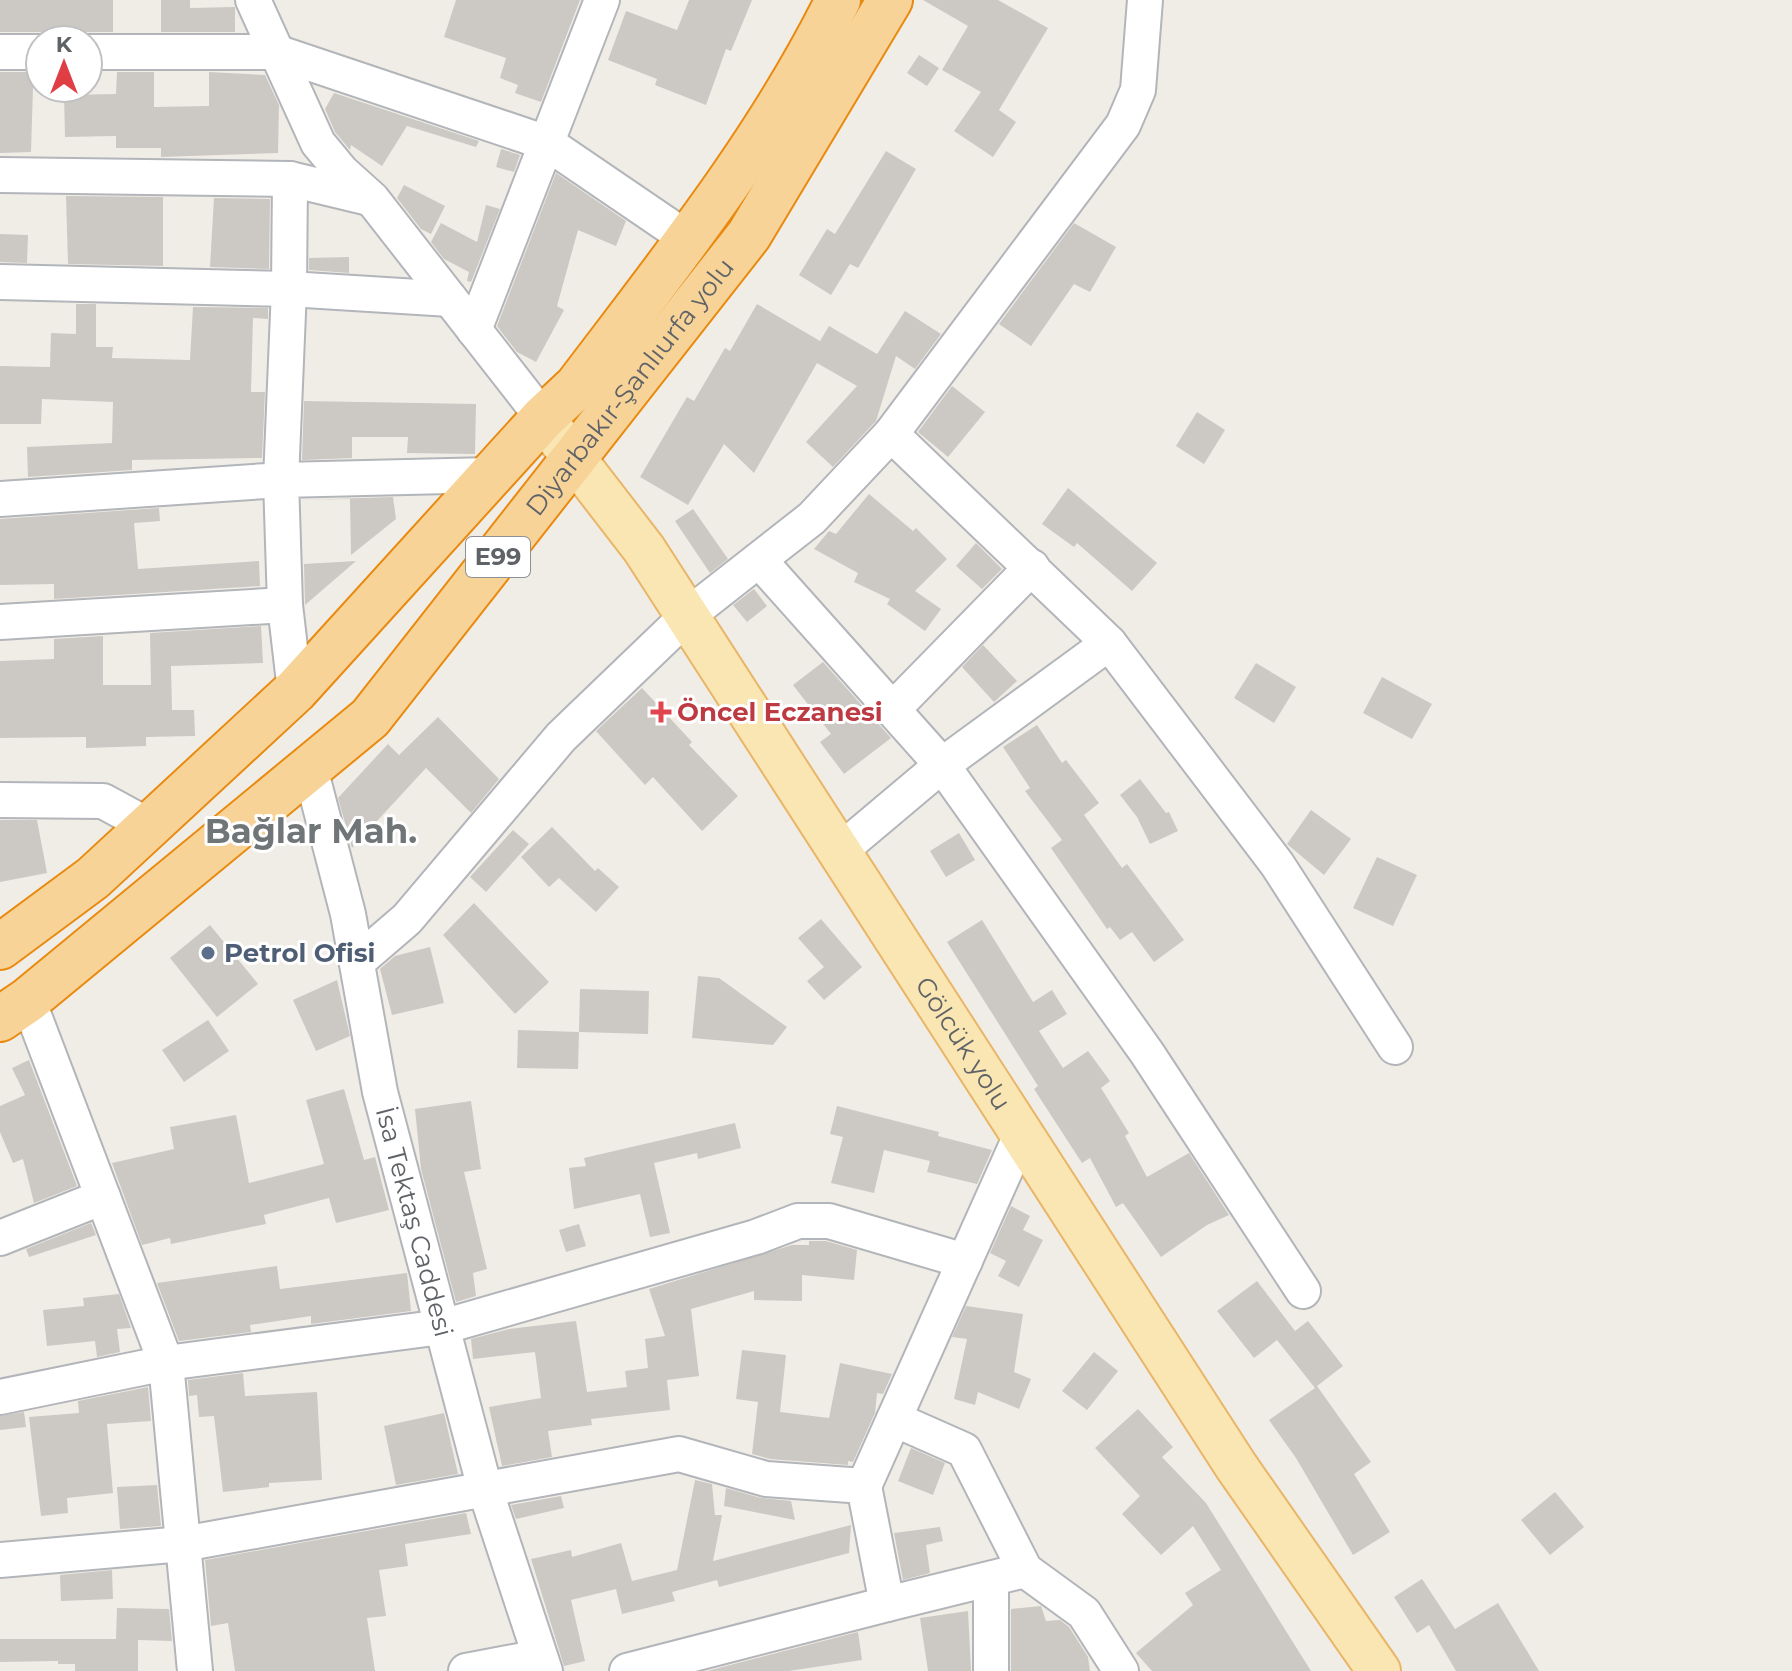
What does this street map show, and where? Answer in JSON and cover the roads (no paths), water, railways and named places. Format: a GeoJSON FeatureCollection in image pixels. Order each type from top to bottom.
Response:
{"type":"FeatureCollection","features":[{"type":"Feature","properties":{"kind":"highway","name":"Diyarbakır-Şanlıurfa yolu"},"geometry":{"type":"LineString","coordinates":[[0,947],[93,878],[295,691],[543,418],[577,386],[748,156],[814,49],[838,0]]}},
{"type":"Feature","properties":{"kind":"highway","name":"Diyarbakır-Şanlıurfa yolu"},"geometry":{"type":"LineString","coordinates":[[14,1010],[370,718],[574,462],[749,235],[890,0]]}},
{"type":"Feature","properties":{"kind":"main road","name":"Gölcük yolu"},"geometry":{"type":"LineString","coordinates":[[543,418],[644,549],[1236,1466],[1379,1671]]}},
{"type":"Feature","properties":{"kind":"street"},"geometry":{"type":"LineString","coordinates":[[253,0],[318,143],[342,172],[372,199],[543,418]]}},
{"type":"Feature","properties":{"kind":"street"},"geometry":{"type":"LineString","coordinates":[[474,330],[602,0]]}},
{"type":"Feature","properties":{"kind":"street"},"geometry":{"type":"LineString","coordinates":[[357,962],[407,919],[561,737],[687,616],[812,518],[891,434],[1123,125],[1138,90],[1145,0]]}},
{"type":"Feature","properties":{"kind":"street"},"geometry":{"type":"LineString","coordinates":[[0,52],[24,52]]}},
{"type":"Feature","properties":{"kind":"street"},"geometry":{"type":"LineString","coordinates":[[104,52],[276,52],[547,143],[688,239]]}},
{"type":"Feature","properties":{"kind":"street"},"geometry":{"type":"LineString","coordinates":[[0,175],[290,179],[372,199]]}},
{"type":"Feature","properties":{"kind":"street"},"geometry":{"type":"LineString","coordinates":[[290,179],[281,480],[285,605],[295,691]]}},
{"type":"Feature","properties":{"kind":"street"},"geometry":{"type":"LineString","coordinates":[[0,282],[289,289],[450,299]]}},
{"type":"Feature","properties":{"kind":"street"},"geometry":{"type":"LineString","coordinates":[[891,434],[1109,643],[1277,864],[1395,1047]]}},
{"type":"Feature","properties":{"kind":"street"},"geometry":{"type":"LineString","coordinates":[[0,499],[281,480],[491,475]]}},
{"type":"Feature","properties":{"kind":"street"},"geometry":{"type":"LineString","coordinates":[[759,560],[942,765],[1147,1053],[1303,1291]]}},
{"type":"Feature","properties":{"kind":"street"},"geometry":{"type":"LineString","coordinates":[[893,709],[1032,567]]}},
{"type":"Feature","properties":{"kind":"street"},"geometry":{"type":"LineString","coordinates":[[0,622],[285,605]]}},
{"type":"Feature","properties":{"kind":"street"},"geometry":{"type":"LineString","coordinates":[[841,850],[942,765],[1109,643]]}},
{"type":"Feature","properties":{"kind":"street","name":"İsa Tektaş Caddesi"},"geometry":{"type":"LineString","coordinates":[[310,768],[357,962],[380,1092],[485,1489],[542,1664]]}},
{"type":"Feature","properties":{"kind":"street"},"geometry":{"type":"LineString","coordinates":[[0,800],[103,801],[149,826]]}},
{"type":"Feature","properties":{"kind":"street"},"geometry":{"type":"LineString","coordinates":[[14,1010],[103,1197],[166,1363],[195,1671]]}},
{"type":"Feature","properties":{"kind":"street"},"geometry":{"type":"LineString","coordinates":[[887,1604],[864,1486],[1022,1133]]}},
{"type":"Feature","properties":{"kind":"street"},"geometry":{"type":"LineString","coordinates":[[0,1238],[103,1197]]}},
{"type":"Feature","properties":{"kind":"street"},"geometry":{"type":"LineString","coordinates":[[0,1397],[166,1363],[442,1327],[741,1241],[798,1221],[829,1221],[965,1261]]}},
{"type":"Feature","properties":{"kind":"street"},"geometry":{"type":"LineString","coordinates":[[894,1419],[964,1450],[1025,1570],[1084,1613],[1121,1671]]}},
{"type":"Feature","properties":{"kind":"street"},"geometry":{"type":"LineString","coordinates":[[0,1560],[183,1544],[679,1454],[766,1479],[864,1486]]}},
{"type":"Feature","properties":{"kind":"street"},"geometry":{"type":"LineString","coordinates":[[627,1671],[1025,1570]]}},
{"type":"Feature","properties":{"kind":"street"},"geometry":{"type":"LineString","coordinates":[[991,1581],[991,1671]]}},
{"type":"Feature","properties":{"kind":"street"},"geometry":{"type":"LineString","coordinates":[[466,1671],[542,1664]]}},
{"type":"Feature","properties":{"kind":"place","name":"Öncel Eczanesi"},"geometry":{"type":"Point","coordinates":[661,712]}},
{"type":"Feature","properties":{"kind":"place","name":"Petrol Ofisi"},"geometry":{"type":"Point","coordinates":[208,953]}},
{"type":"Feature","properties":{"kind":"district","name":"Bağlar Mah."},"geometry":{"type":"Point","coordinates":[311,831]}}]}
